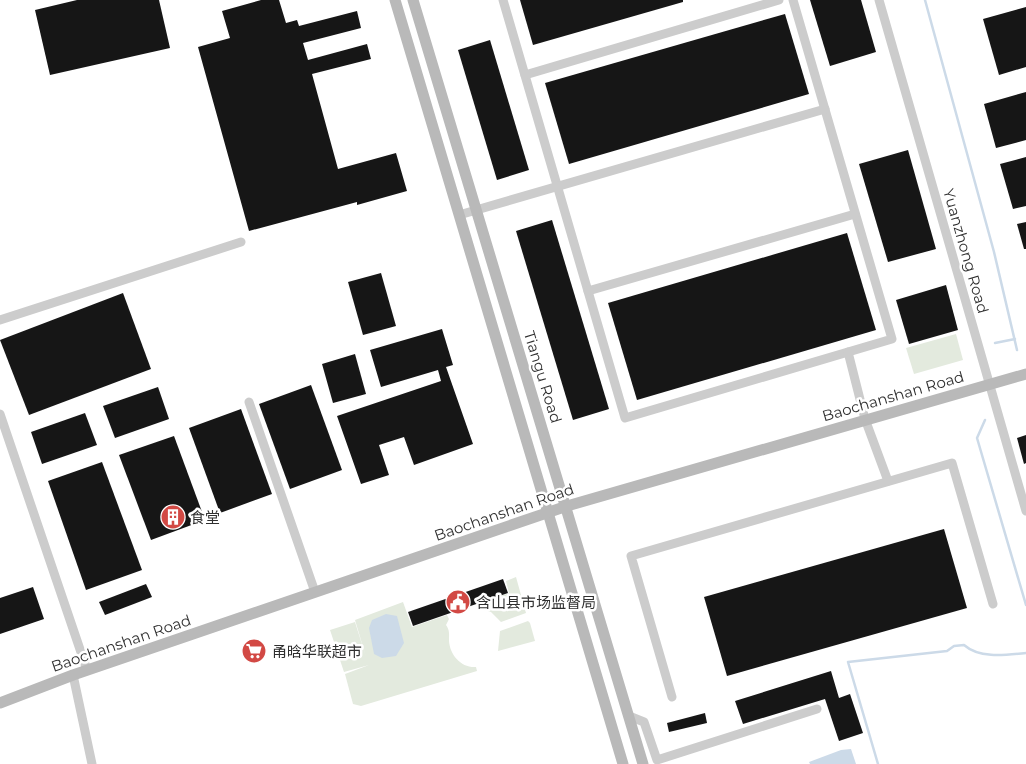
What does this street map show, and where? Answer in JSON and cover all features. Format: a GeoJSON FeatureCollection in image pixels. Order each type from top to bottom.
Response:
{"type":"FeatureCollection","features":[{"type":"Feature","properties":{"kind":"main road"},"geometry":{"type":"LineString","coordinates":[[395,0],[623,764]]}},
{"type":"Feature","properties":{"kind":"main road","name":"Tiangu Road"},"geometry":{"type":"LineString","coordinates":[[413,0],[567,506],[643,764]]}},
{"type":"Feature","properties":{"kind":"main road","name":"Baochanshan Road"},"geometry":{"type":"LineString","coordinates":[[0,703],[87,670],[548,512],[1026,374]]}},
{"type":"Feature","properties":{"kind":"street"},"geometry":{"type":"LineString","coordinates":[[503,0],[624,418],[892,339],[793,0]]}},
{"type":"Feature","properties":{"kind":"street"},"geometry":{"type":"LineString","coordinates":[[525,75],[779,0]]}},
{"type":"Feature","properties":{"kind":"street","name":"Yuanzhong Road"},"geometry":{"type":"LineString","coordinates":[[878,0],[1026,510]]}},
{"type":"Feature","properties":{"kind":"street"},"geometry":{"type":"LineString","coordinates":[[459,215],[825,109]]}},
{"type":"Feature","properties":{"kind":"street"},"geometry":{"type":"LineString","coordinates":[[588,291],[855,214]]}},
{"type":"Feature","properties":{"kind":"street"},"geometry":{"type":"LineString","coordinates":[[0,320],[241,242]]}},
{"type":"Feature","properties":{"kind":"street"},"geometry":{"type":"LineString","coordinates":[[848,352],[866,419],[888,481]]}},
{"type":"Feature","properties":{"kind":"street"},"geometry":{"type":"LineString","coordinates":[[249,402],[316,592]]}},
{"type":"Feature","properties":{"kind":"street"},"geometry":{"type":"LineString","coordinates":[[0,414],[87,670]]}},
{"type":"Feature","properties":{"kind":"street"},"geometry":{"type":"LineString","coordinates":[[672,697],[631,556],[888,481],[952,463],[993,604]]}},
{"type":"Feature","properties":{"kind":"street"},"geometry":{"type":"LineString","coordinates":[[73,675],[92,764]]}},
{"type":"Feature","properties":{"kind":"street"},"geometry":{"type":"LineString","coordinates":[[628,716],[644,722],[657,760],[817,709]]}},
{"type":"Feature","properties":{"kind":"shaded area"},"geometry":{"type":"Polygon","coordinates":[[[956,334],[963,360],[914,374],[906,348],[956,334]]]}},
{"type":"Feature","properties":{"kind":"shaded area"},"geometry":{"type":"Polygon","coordinates":[[[516,577],[526,613],[501,622],[491,612],[477,608],[476,605],[509,593],[506,581],[516,577]]]}},
{"type":"Feature","properties":{"kind":"shaded area"},"geometry":{"type":"Polygon","coordinates":[[[403,602],[412,627],[447,615],[449,619],[446,625],[454,656],[461,663],[476,667],[477,671],[361,706],[353,704],[345,674],[369,665],[344,672],[330,630],[355,622],[366,657],[355,620],[403,602]]]}},
{"type":"Feature","properties":{"kind":"shaded area"},"geometry":{"type":"Polygon","coordinates":[[[528,621],[535,641],[498,651],[500,631],[528,621]]]}},
{"type":"Feature","properties":{"kind":"water"},"geometry":{"type":"Polygon","coordinates":[[[386,614],[397,616],[404,643],[396,656],[382,658],[374,654],[369,628],[372,620],[386,614]]]}},
{"type":"Feature","properties":{"kind":"water"},"geometry":{"type":"Polygon","coordinates":[[[851,749],[856,764],[810,764],[809,762],[841,750],[851,749]]]}},
{"type":"Feature","properties":{"kind":"building"},"geometry":{"type":"Polygon","coordinates":[[[77,0],[159,0],[170,48],[50,75],[35,10],[77,0]]]}},
{"type":"Feature","properties":{"kind":"building"},"geometry":{"type":"Polygon","coordinates":[[[261,0],[279,0],[286,23],[297,20],[299,26],[357,11],[361,28],[303,43],[308,60],[367,44],[371,59],[312,74],[338,169],[396,153],[407,191],[357,205],[357,202],[249,231],[198,47],[230,38],[222,11],[261,0]]]}},
{"type":"Feature","properties":{"kind":"building"},"geometry":{"type":"Polygon","coordinates":[[[520,0],[683,0],[683,2],[533,45],[520,0]]]}},
{"type":"Feature","properties":{"kind":"building"},"geometry":{"type":"Polygon","coordinates":[[[810,0],[861,0],[876,52],[830,66],[810,0]]]}},
{"type":"Feature","properties":{"kind":"building"},"geometry":{"type":"Polygon","coordinates":[[[1026,7],[1026,67],[999,75],[983,19],[1026,7]]]}},
{"type":"Feature","properties":{"kind":"building"},"geometry":{"type":"Polygon","coordinates":[[[785,14],[809,94],[569,164],[545,83],[785,14]]]}},
{"type":"Feature","properties":{"kind":"building"},"geometry":{"type":"Polygon","coordinates":[[[490,40],[529,170],[497,180],[458,50],[490,40]]]}},
{"type":"Feature","properties":{"kind":"building"},"geometry":{"type":"Polygon","coordinates":[[[1026,92],[1026,140],[996,148],[984,104],[1026,92]]]}},
{"type":"Feature","properties":{"kind":"building"},"geometry":{"type":"Polygon","coordinates":[[[908,150],[936,249],[888,262],[859,164],[908,150]]]}},
{"type":"Feature","properties":{"kind":"building"},"geometry":{"type":"Polygon","coordinates":[[[1026,157],[1026,206],[1013,209],[1000,164],[1026,157]]]}},
{"type":"Feature","properties":{"kind":"building"},"geometry":{"type":"Polygon","coordinates":[[[552,220],[609,409],[573,420],[516,231],[552,220]]]}},
{"type":"Feature","properties":{"kind":"building"},"geometry":{"type":"Polygon","coordinates":[[[1026,222],[1026,249],[1024,249],[1017,224],[1026,222]]]}},
{"type":"Feature","properties":{"kind":"building"},"geometry":{"type":"Polygon","coordinates":[[[847,233],[876,330],[637,400],[608,303],[847,233]]]}},
{"type":"Feature","properties":{"kind":"building"},"geometry":{"type":"Polygon","coordinates":[[[381,273],[396,326],[363,335],[348,282],[381,273]]]}},
{"type":"Feature","properties":{"kind":"building"},"geometry":{"type":"Polygon","coordinates":[[[946,285],[958,330],[909,344],[896,300],[946,285]]]}},
{"type":"Feature","properties":{"kind":"building"},"geometry":{"type":"Polygon","coordinates":[[[123,293],[151,369],[29,415],[0,340],[123,293]]]}},
{"type":"Feature","properties":{"kind":"building"},"geometry":{"type":"Polygon","coordinates":[[[442,329],[453,365],[446,367],[473,444],[414,465],[404,437],[379,445],[389,475],[361,484],[337,416],[441,381],[438,370],[381,387],[370,350],[442,329]]]}},
{"type":"Feature","properties":{"kind":"building"},"geometry":{"type":"Polygon","coordinates":[[[355,354],[366,394],[333,403],[322,364],[355,354]]]}},
{"type":"Feature","properties":{"kind":"building"},"geometry":{"type":"Polygon","coordinates":[[[311,385],[342,470],[290,489],[259,404],[311,385]]]}},
{"type":"Feature","properties":{"kind":"building"},"geometry":{"type":"Polygon","coordinates":[[[158,387],[169,419],[115,438],[103,406],[158,387]]]}},
{"type":"Feature","properties":{"kind":"building"},"geometry":{"type":"Polygon","coordinates":[[[241,409],[272,494],[220,513],[189,428],[241,409]]]}},
{"type":"Feature","properties":{"kind":"building"},"geometry":{"type":"Polygon","coordinates":[[[85,413],[97,445],[42,464],[31,432],[85,413]]]}},
{"type":"Feature","properties":{"kind":"building"},"geometry":{"type":"Polygon","coordinates":[[[1026,435],[1026,463],[1024,464],[1017,438],[1026,435]]]}},
{"type":"Feature","properties":{"kind":"building"},"geometry":{"type":"Polygon","coordinates":[[[174,436],[205,520],[151,540],[119,455],[174,436]]]}},
{"type":"Feature","properties":{"kind":"building"},"geometry":{"type":"Polygon","coordinates":[[[102,462],[142,570],[86,590],[48,481],[102,462]]]}},
{"type":"Feature","properties":{"kind":"building"},"geometry":{"type":"Polygon","coordinates":[[[944,529],[967,608],[727,676],[704,597],[944,529]]]}},
{"type":"Feature","properties":{"kind":"building","name":"含山县市场监督局"},"geometry":{"type":"Polygon","coordinates":[[[503,579],[508,593],[413,626],[408,612],[503,579]]]}},
{"type":"Feature","properties":{"kind":"building"},"geometry":{"type":"Polygon","coordinates":[[[146,584],[152,597],[105,615],[99,602],[146,584]]]}},
{"type":"Feature","properties":{"kind":"building"},"geometry":{"type":"Polygon","coordinates":[[[33,587],[44,619],[0,634],[0,598],[33,587]]]}},
{"type":"Feature","properties":{"kind":"building"},"geometry":{"type":"Polygon","coordinates":[[[831,671],[839,698],[850,694],[863,733],[839,741],[825,699],[743,724],[735,701],[831,671]]]}},
{"type":"Feature","properties":{"kind":"building"},"geometry":{"type":"Polygon","coordinates":[[[705,713],[707,723],[669,732],[667,723],[705,713]]]}},
{"type":"Feature","properties":{"kind":"waterway"},"geometry":{"type":"LineString","coordinates":[[925,0],[994,252],[1017,350]]}},
{"type":"Feature","properties":{"kind":"waterway"},"geometry":{"type":"LineString","coordinates":[[995,343],[1015,339]]}},
{"type":"Feature","properties":{"kind":"waterway"},"geometry":{"type":"LineString","coordinates":[[985,420],[977,438],[1026,605]]}},
{"type":"Feature","properties":{"kind":"waterway"},"geometry":{"type":"LineString","coordinates":[[878,764],[848,662],[947,651],[954,646],[964,645],[985,654],[1026,653]]}},
{"type":"Feature","properties":{"kind":"place","name":"食堂"},"geometry":{"type":"Point","coordinates":[173,517]}},
{"type":"Feature","properties":{"kind":"place","name":"含山县市场监督局"},"geometry":{"type":"Point","coordinates":[458,602]}},
{"type":"Feature","properties":{"kind":"place","name":"甬晗华联超市"},"geometry":{"type":"Point","coordinates":[254,651]}}]}
